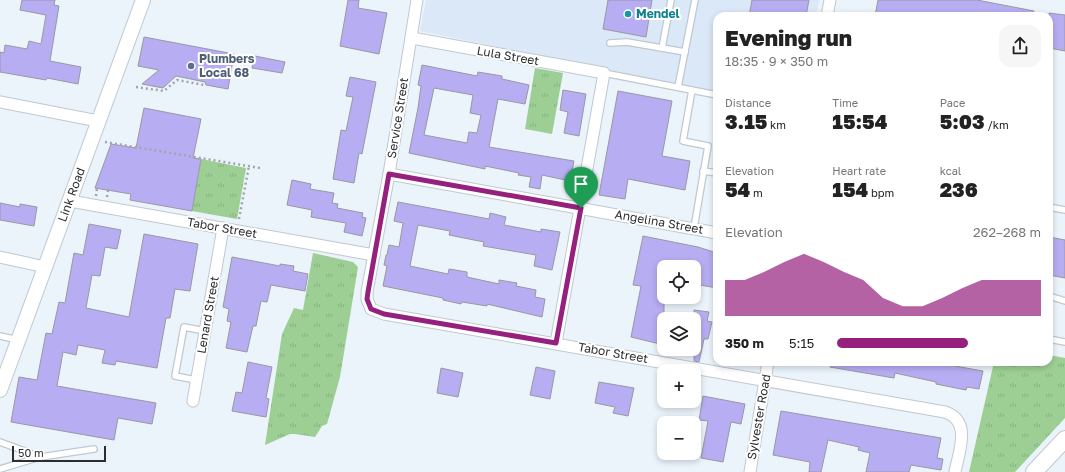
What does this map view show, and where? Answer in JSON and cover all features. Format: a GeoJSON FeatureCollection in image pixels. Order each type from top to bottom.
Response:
{"type":"FeatureCollection","features":[{"type":"Feature","properties":{"kind":"main road"},"geometry":{"type":"LineString","coordinates":[[1034,472],[1065,439]]}},
{"type":"Feature","properties":{"kind":"street","name":"Link Road"},"geometry":{"type":"LineString","coordinates":[[0,390],[143,0]]}},
{"type":"Feature","properties":{"kind":"street","name":"Service Street"},"geometry":{"type":"LineString","coordinates":[[368,306],[367,299],[374,255],[418,0]]}},
{"type":"Feature","properties":{"kind":"street"},"geometry":{"type":"LineString","coordinates":[[828,12],[830,0]]}},
{"type":"Feature","properties":{"kind":"street","name":"Lula Street"},"geometry":{"type":"LineString","coordinates":[[412,38],[604,74]]}},
{"type":"Feature","properties":{"kind":"street"},"geometry":{"type":"LineString","coordinates":[[556,343],[604,74]]}},
{"type":"Feature","properties":{"kind":"street"},"geometry":{"type":"LineString","coordinates":[[0,102],[98,121]]}},
{"type":"Feature","properties":{"kind":"street","name":"Angelina Street"},"geometry":{"type":"LineString","coordinates":[[389,174],[713,232]]}},
{"type":"Feature","properties":{"kind":"street","name":"Tabor Street"},"geometry":{"type":"LineString","coordinates":[[70,201],[374,255]]}},
{"type":"Feature","properties":{"kind":"street","name":"Lenard Street"},"geometry":{"type":"LineString","coordinates":[[193,401],[223,228]]}},
{"type":"Feature","properties":{"kind":"street"},"geometry":{"type":"LineString","coordinates":[[0,257],[44,267]]}},
{"type":"Feature","properties":{"kind":"street","name":"Tabor Street"},"geometry":{"type":"LineString","coordinates":[[368,306],[384,314],[556,343],[951,414],[960,422],[962,428],[955,472]]}},
{"type":"Feature","properties":{"kind":"street","name":"Sylvester Road"},"geometry":{"type":"LineString","coordinates":[[750,472],[767,366]]}},
{"type":"Feature","properties":{"kind":"lane"},"geometry":{"type":"LineString","coordinates":[[662,48],[671,0]]}},
{"type":"Feature","properties":{"kind":"lane"},"geometry":{"type":"LineString","coordinates":[[678,87],[695,0]]}},
{"type":"Feature","properties":{"kind":"lane"},"geometry":{"type":"LineString","coordinates":[[610,43],[627,42],[685,52]]}},
{"type":"Feature","properties":{"kind":"lane"},"geometry":{"type":"LineString","coordinates":[[604,74],[713,93]]}},
{"type":"Feature","properties":{"kind":"lane"},"geometry":{"type":"LineString","coordinates":[[692,90],[683,141],[708,146],[694,228]]}},
{"type":"Feature","properties":{"kind":"lane"},"geometry":{"type":"LineString","coordinates":[[703,171],[713,172]]}},
{"type":"Feature","properties":{"kind":"lane"},"geometry":{"type":"LineString","coordinates":[[1053,208],[1065,210]]}},
{"type":"Feature","properties":{"kind":"lane"},"geometry":{"type":"LineString","coordinates":[[1053,298],[1065,302]]}},
{"type":"Feature","properties":{"kind":"lane"},"geometry":{"type":"LineString","coordinates":[[196,380],[175,376],[184,327],[205,331]]}},
{"type":"Feature","properties":{"kind":"lane"},"geometry":{"type":"LineString","coordinates":[[0,336],[18,340]]}},
{"type":"Feature","properties":{"kind":"lane"},"geometry":{"type":"LineString","coordinates":[[1053,340],[1065,342]]}},
{"type":"Feature","properties":{"kind":"lane"},"geometry":{"type":"LineString","coordinates":[[0,442],[41,457]]}},
{"type":"Feature","properties":{"kind":"lane"},"geometry":{"type":"LineString","coordinates":[[0,469],[41,457],[94,449]]}},
{"type":"Feature","properties":{"kind":"path"},"geometry":{"type":"LineString","coordinates":[[136,87],[151,87],[164,91],[177,80],[204,85]]}},
{"type":"Feature","properties":{"kind":"path"},"geometry":{"type":"LineString","coordinates":[[104,141],[136,148],[260,168]]}},
{"type":"Feature","properties":{"kind":"path"},"geometry":{"type":"LineString","coordinates":[[239,219],[248,166]]}},
{"type":"Feature","properties":{"kind":"path"},"geometry":{"type":"LineString","coordinates":[[96,196],[97,188]]}},
{"type":"Feature","properties":{"kind":"path"},"geometry":{"type":"LineString","coordinates":[[106,198],[108,190]]}},
{"type":"Feature","properties":{"kind":"shaded area"},"geometry":{"type":"Polygon","coordinates":[[[426,0],[819,0],[817,12],[713,12],[713,91],[420,31],[426,0]]]}},
{"type":"Feature","properties":{"kind":"green space"},"geometry":{"type":"Polygon","coordinates":[[[535,68],[563,73],[552,134],[525,129],[535,68]]]}},
{"type":"Feature","properties":{"kind":"green space"},"geometry":{"type":"Polygon","coordinates":[[[201,159],[246,168],[237,219],[192,211],[201,159]]]}},
{"type":"Feature","properties":{"kind":"green space"},"geometry":{"type":"Polygon","coordinates":[[[313,253],[353,262],[358,267],[340,377],[327,424],[322,426],[315,437],[290,434],[265,445],[282,334],[294,308],[303,310],[313,253]]]}},
{"type":"Feature","properties":{"kind":"green space"},"geometry":{"type":"Polygon","coordinates":[[[1053,356],[1065,358],[1065,418],[1015,472],[969,472],[993,366],[1053,366],[1053,356]]]}},
{"type":"Feature","properties":{"kind":"building"},"geometry":{"type":"Polygon","coordinates":[[[22,0],[55,0],[54,5],[59,6],[50,61],[81,67],[78,84],[47,78],[46,80],[0,72],[0,52],[4,53],[5,45],[27,49],[29,41],[41,44],[46,15],[20,10],[22,0]]]}},
{"type":"Feature","properties":{"kind":"building"},"geometry":{"type":"Polygon","coordinates":[[[348,0],[359,0],[358,8],[387,13],[379,54],[340,46],[348,0]]]}},
{"type":"Feature","properties":{"kind":"building","name":"Mendel"},"geometry":{"type":"Polygon","coordinates":[[[608,0],[652,0],[646,37],[603,29],[608,0]]]}},
{"type":"Feature","properties":{"kind":"building"},"geometry":{"type":"Polygon","coordinates":[[[752,0],[809,0],[807,12],[750,12],[752,0]]]}},
{"type":"Feature","properties":{"kind":"building"},"geometry":{"type":"Polygon","coordinates":[[[878,0],[977,0],[1034,11],[1034,12],[876,12],[878,0]]]}},
{"type":"Feature","properties":{"kind":"building"},"geometry":{"type":"Polygon","coordinates":[[[1053,14],[1065,15],[1065,51],[1053,49],[1053,14]]]}},
{"type":"Feature","properties":{"kind":"building"},"geometry":{"type":"Polygon","coordinates":[[[144,37],[234,54],[228,89],[206,85],[205,82],[176,76],[163,88],[142,84],[159,70],[138,66],[144,37]]]}},
{"type":"Feature","properties":{"kind":"building"},"geometry":{"type":"Polygon","coordinates":[[[255,56],[285,62],[282,73],[252,68],[255,56]]]}},
{"type":"Feature","properties":{"kind":"building"},"geometry":{"type":"Polygon","coordinates":[[[422,65],[477,76],[478,72],[502,76],[502,79],[529,85],[525,104],[498,99],[489,147],[574,161],[570,181],[542,175],[540,189],[529,187],[531,177],[518,175],[519,173],[485,166],[485,169],[409,153],[421,86],[418,85],[422,65]],[[434,88],[424,135],[467,143],[469,132],[477,133],[481,115],[470,113],[473,95],[434,88]]]}},
{"type":"Feature","properties":{"kind":"building"},"geometry":{"type":"Polygon","coordinates":[[[350,77],[376,82],[362,154],[359,153],[354,183],[333,179],[341,130],[346,131],[353,97],[346,96],[350,77]]]}},
{"type":"Feature","properties":{"kind":"building"},"geometry":{"type":"Polygon","coordinates":[[[563,90],[586,94],[579,136],[564,133],[568,112],[560,110],[563,90]]]}},
{"type":"Feature","properties":{"kind":"building"},"geometry":{"type":"Polygon","coordinates":[[[618,91],[672,101],[662,156],[690,161],[685,190],[628,179],[625,199],[599,195],[618,91]]]}},
{"type":"Feature","properties":{"kind":"building"},"geometry":{"type":"Polygon","coordinates":[[[144,108],[201,119],[193,158],[201,159],[192,211],[130,200],[131,194],[95,188],[111,144],[136,148],[144,108]]]}},
{"type":"Feature","properties":{"kind":"building"},"geometry":{"type":"Polygon","coordinates":[[[292,180],[311,184],[310,189],[334,193],[332,203],[338,204],[337,208],[363,213],[362,217],[366,218],[362,236],[344,232],[346,223],[311,217],[312,210],[287,205],[292,180]]]}},
{"type":"Feature","properties":{"kind":"building"},"geometry":{"type":"Polygon","coordinates":[[[398,202],[489,219],[490,213],[506,217],[504,225],[541,232],[541,229],[560,232],[552,270],[534,266],[536,255],[483,246],[484,242],[449,235],[450,231],[418,225],[410,266],[448,274],[449,269],[467,272],[467,277],[499,284],[499,280],[517,283],[516,286],[536,290],[535,297],[545,299],[542,317],[487,304],[487,306],[462,302],[461,304],[443,300],[443,298],[383,286],[387,266],[384,265],[389,245],[399,247],[403,223],[394,221],[398,202]]]}},
{"type":"Feature","properties":{"kind":"building"},"geometry":{"type":"Polygon","coordinates":[[[0,203],[20,207],[20,204],[37,207],[34,226],[0,220],[0,203]]]}},
{"type":"Feature","properties":{"kind":"building"},"geometry":{"type":"Polygon","coordinates":[[[89,224],[121,230],[117,249],[105,247],[100,276],[92,275],[86,308],[129,317],[144,234],[198,244],[190,291],[175,289],[170,318],[166,318],[157,368],[116,361],[115,365],[102,363],[105,350],[78,345],[76,355],[63,352],[57,386],[156,403],[152,424],[118,418],[114,440],[11,422],[19,377],[37,380],[46,333],[52,334],[59,302],[65,303],[74,253],[83,255],[89,224]]]}},
{"type":"Feature","properties":{"kind":"building"},"geometry":{"type":"Polygon","coordinates":[[[643,236],[698,247],[713,252],[713,287],[701,285],[701,260],[657,260],[657,304],[664,304],[664,312],[657,312],[657,343],[631,337],[641,286],[633,285],[643,236]]]}},
{"type":"Feature","properties":{"kind":"building"},"geometry":{"type":"Polygon","coordinates":[[[1053,238],[1065,240],[1065,278],[1053,276],[1053,238]]]}},
{"type":"Feature","properties":{"kind":"building"},"geometry":{"type":"Polygon","coordinates":[[[232,257],[280,266],[280,264],[294,266],[293,271],[308,274],[305,291],[271,285],[267,302],[261,301],[256,326],[253,326],[247,352],[226,348],[231,322],[227,321],[229,309],[223,307],[232,257]]]}},
{"type":"Feature","properties":{"kind":"building"},"geometry":{"type":"Polygon","coordinates":[[[694,310],[709,312],[707,321],[712,322],[708,339],[704,339],[701,353],[701,312],[694,312],[694,310]]]}},
{"type":"Feature","properties":{"kind":"building"},"geometry":{"type":"Polygon","coordinates":[[[694,356],[700,356],[699,362],[694,361],[694,356]]]}},
{"type":"Feature","properties":{"kind":"building"},"geometry":{"type":"Polygon","coordinates":[[[248,362],[272,367],[266,398],[269,399],[266,417],[232,411],[236,392],[242,393],[248,362]]]}},
{"type":"Feature","properties":{"kind":"building"},"geometry":{"type":"Polygon","coordinates":[[[955,366],[983,371],[979,389],[967,387],[966,390],[895,373],[894,378],[830,367],[955,366]]]}},
{"type":"Feature","properties":{"kind":"building"},"geometry":{"type":"Polygon","coordinates":[[[536,367],[555,371],[550,399],[530,395],[536,367]]]}},
{"type":"Feature","properties":{"kind":"building"},"geometry":{"type":"Polygon","coordinates":[[[441,368],[463,373],[458,397],[437,393],[441,368]]]}},
{"type":"Feature","properties":{"kind":"building"},"geometry":{"type":"Polygon","coordinates":[[[599,382],[634,388],[628,416],[613,413],[615,407],[595,403],[599,382]]]}},
{"type":"Feature","properties":{"kind":"building"},"geometry":{"type":"Polygon","coordinates":[[[703,396],[745,404],[741,424],[731,422],[723,462],[701,458],[708,421],[701,420],[701,416],[700,416],[703,396]]]}},
{"type":"Feature","properties":{"kind":"building"},"geometry":{"type":"Polygon","coordinates":[[[781,411],[941,438],[937,458],[943,459],[941,470],[911,465],[909,472],[866,472],[870,453],[858,450],[859,447],[828,440],[821,472],[809,472],[810,462],[773,455],[781,411]]]}},
{"type":"Feature","properties":{"kind":"place","name":"Mendel"},"geometry":{"type":"Point","coordinates":[628,14]}},
{"type":"Feature","properties":{"kind":"place","name":"Plumbers Local 68"},"geometry":{"type":"Point","coordinates":[191,66]}},
{"type":"Feature","properties":{"kind":"route"},"geometry":{"type":"LineString","coordinates":[[389,174],[581,208],[556,343],[384,314],[371,309],[368,306],[368,292],[389,174]]}}]}
